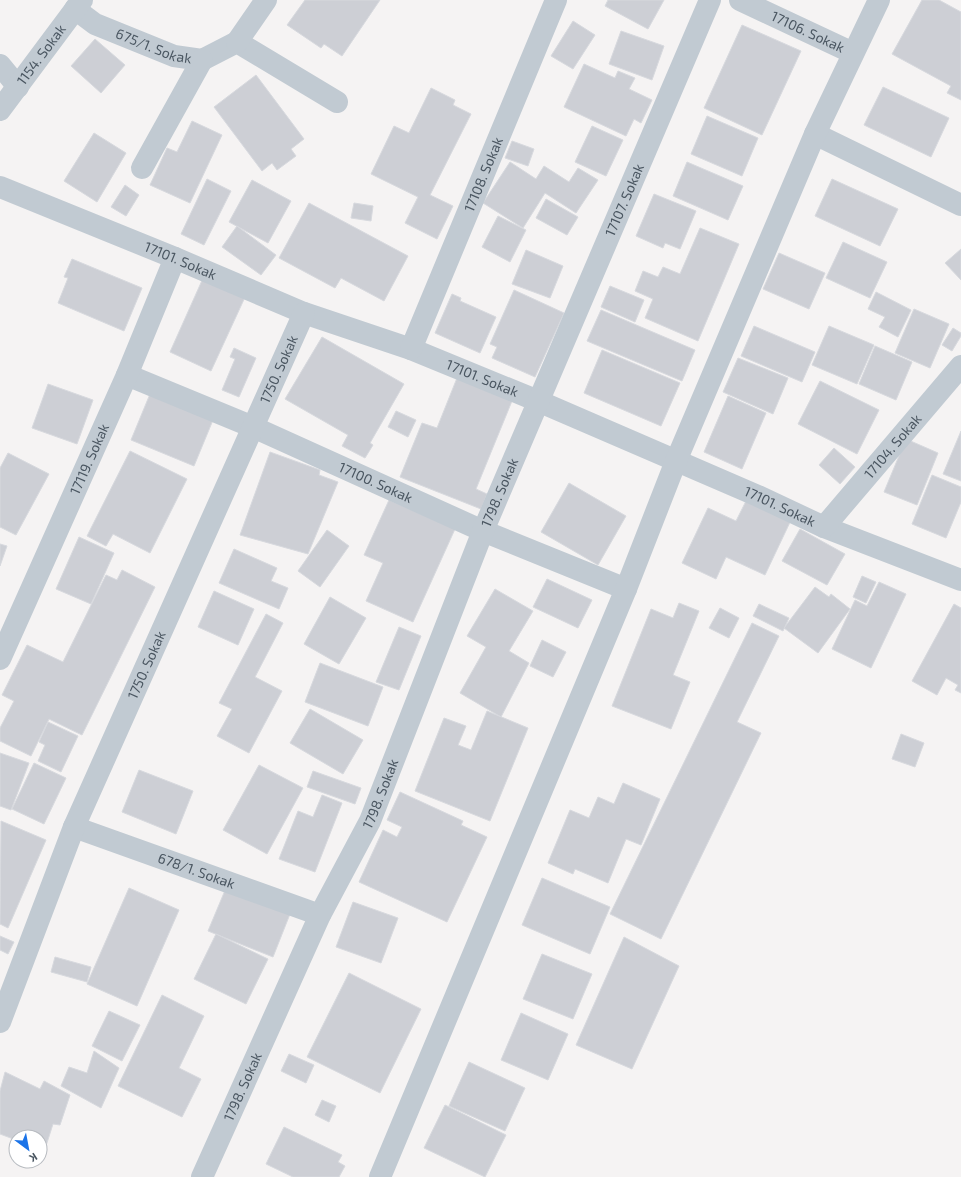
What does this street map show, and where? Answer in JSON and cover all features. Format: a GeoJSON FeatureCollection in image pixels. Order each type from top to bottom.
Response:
{"type":"FeatureCollection","features":[{"type":"Feature","properties":{"kind":"street"},"geometry":{"type":"LineString","coordinates":[[266,0],[237,42],[337,102]]}},
{"type":"Feature","properties":{"kind":"street","name":"17108. Sokak"},"geometry":{"type":"LineString","coordinates":[[411,349],[556,0]]}},
{"type":"Feature","properties":{"kind":"street","name":"17107. Sokak"},"geometry":{"type":"LineString","coordinates":[[538,400],[710,0]]}},
{"type":"Feature","properties":{"kind":"street","name":"17106. Sokak"},"geometry":{"type":"LineString","coordinates":[[740,0],[853,53]]}},
{"type":"Feature","properties":{"kind":"street"},"geometry":{"type":"LineString","coordinates":[[380,1177],[626,589],[676,461],[815,134],[879,0]]}},
{"type":"Feature","properties":{"kind":"street","name":"675/1. Sokak"},"geometry":{"type":"LineString","coordinates":[[79,4],[95,24],[174,56],[202,60],[237,42]]}},
{"type":"Feature","properties":{"kind":"street","name":"1154. Sokak"},"geometry":{"type":"LineString","coordinates":[[0,110],[79,4]]}},
{"type":"Feature","properties":{"kind":"street"},"geometry":{"type":"LineString","coordinates":[[142,168],[202,60]]}},
{"type":"Feature","properties":{"kind":"street"},"geometry":{"type":"LineString","coordinates":[[0,65],[18,87]]}},
{"type":"Feature","properties":{"kind":"street"},"geometry":{"type":"LineString","coordinates":[[815,134],[961,205]]}},
{"type":"Feature","properties":{"kind":"street","name":"17101. Sokak"},"geometry":{"type":"LineString","coordinates":[[0,187],[175,258],[304,313],[411,349],[538,400],[758,496],[824,527],[961,580]]}},
{"type":"Feature","properties":{"kind":"street","name":"17119. Sokak"},"geometry":{"type":"LineString","coordinates":[[0,660],[127,375],[175,258]]}},
{"type":"Feature","properties":{"kind":"street","name":"1750. Sokak"},"geometry":{"type":"LineString","coordinates":[[0,1022],[74,827],[304,313]]}},
{"type":"Feature","properties":{"kind":"street","name":"17104. Sokak"},"geometry":{"type":"LineString","coordinates":[[824,527],[961,366]]}},
{"type":"Feature","properties":{"kind":"street","name":"17100. Sokak"},"geometry":{"type":"LineString","coordinates":[[127,375],[253,427],[483,531],[626,589]]}},
{"type":"Feature","properties":{"kind":"street","name":"1798. Sokak"},"geometry":{"type":"LineString","coordinates":[[202,1177],[320,915],[370,821],[483,531],[538,400]]}},
{"type":"Feature","properties":{"kind":"street","name":"678/1. Sokak"},"geometry":{"type":"LineString","coordinates":[[74,827],[320,915]]}},
{"type":"Feature","properties":{"kind":"building"},"geometry":{"type":"Polygon","coordinates":[[[305,0],[380,0],[342,56],[324,44],[321,48],[287,25],[305,0]]]}},
{"type":"Feature","properties":{"kind":"building"},"geometry":{"type":"Polygon","coordinates":[[[608,0],[664,0],[648,29],[605,6],[608,0]]]}},
{"type":"Feature","properties":{"kind":"building"},"geometry":{"type":"Polygon","coordinates":[[[922,0],[939,0],[961,12],[961,100],[947,93],[951,86],[892,54],[922,0]]]}},
{"type":"Feature","properties":{"kind":"building"},"geometry":{"type":"Polygon","coordinates":[[[573,21],[595,35],[573,69],[551,56],[573,21]]]}},
{"type":"Feature","properties":{"kind":"building"},"geometry":{"type":"Polygon","coordinates":[[[742,25],[801,51],[762,135],[704,108],[742,25]]]}},
{"type":"Feature","properties":{"kind":"building"},"geometry":{"type":"Polygon","coordinates":[[[621,31],[664,46],[652,80],[609,64],[621,31]]]}},
{"type":"Feature","properties":{"kind":"building"},"geometry":{"type":"Polygon","coordinates":[[[95,39],[125,65],[101,93],[71,66],[95,39]]]}},
{"type":"Feature","properties":{"kind":"building"},"geometry":{"type":"Polygon","coordinates":[[[584,64],[615,78],[618,71],[635,78],[629,89],[652,100],[641,123],[634,119],[626,136],[564,107],[584,64]]]}},
{"type":"Feature","properties":{"kind":"building"},"geometry":{"type":"Polygon","coordinates":[[[256,75],[304,139],[291,149],[296,156],[277,170],[272,163],[262,171],[214,107],[256,75]]]}},
{"type":"Feature","properties":{"kind":"building"},"geometry":{"type":"Polygon","coordinates":[[[883,87],[949,118],[931,157],[864,125],[883,87]]]}},
{"type":"Feature","properties":{"kind":"building"},"geometry":{"type":"Polygon","coordinates":[[[431,88],[455,100],[453,105],[471,114],[430,195],[453,206],[437,239],[405,223],[418,197],[371,174],[394,126],[409,133],[431,88]]]}},
{"type":"Feature","properties":{"kind":"building"},"geometry":{"type":"Polygon","coordinates":[[[707,116],[758,138],[742,176],[691,154],[707,116]]]}},
{"type":"Feature","properties":{"kind":"building"},"geometry":{"type":"Polygon","coordinates":[[[192,121],[222,135],[190,203],[150,185],[167,148],[177,152],[192,121]]]}},
{"type":"Feature","properties":{"kind":"building"},"geometry":{"type":"Polygon","coordinates":[[[592,126],[623,140],[606,176],[575,162],[592,126]]]}},
{"type":"Feature","properties":{"kind":"building"},"geometry":{"type":"Polygon","coordinates":[[[94,133],[126,153],[97,202],[64,181],[94,133]]]}},
{"type":"Feature","properties":{"kind":"building"},"geometry":{"type":"Polygon","coordinates":[[[512,141],[534,149],[528,166],[505,158],[512,141]]]}},
{"type":"Feature","properties":{"kind":"building"},"geometry":{"type":"Polygon","coordinates":[[[510,162],[536,179],[544,166],[569,182],[578,168],[598,180],[576,213],[545,193],[523,228],[483,203],[510,162]]]}},
{"type":"Feature","properties":{"kind":"building"},"geometry":{"type":"Polygon","coordinates":[[[687,162],[743,186],[728,220],[673,196],[687,162]]]}},
{"type":"Feature","properties":{"kind":"building"},"geometry":{"type":"Polygon","coordinates":[[[207,179],[231,191],[204,245],[181,234],[207,179]]]}},
{"type":"Feature","properties":{"kind":"building"},"geometry":{"type":"Polygon","coordinates":[[[832,179],[898,209],[880,246],[815,216],[832,179]]]}},
{"type":"Feature","properties":{"kind":"building"},"geometry":{"type":"Polygon","coordinates":[[[252,180],[291,201],[268,243],[229,222],[252,180]]]}},
{"type":"Feature","properties":{"kind":"building"},"geometry":{"type":"Polygon","coordinates":[[[125,185],[139,195],[126,216],[111,207],[125,185]]]}},
{"type":"Feature","properties":{"kind":"building"},"geometry":{"type":"Polygon","coordinates":[[[654,194],[696,211],[680,249],[665,243],[663,248],[636,236],[654,194]]]}},
{"type":"Feature","properties":{"kind":"building"},"geometry":{"type":"Polygon","coordinates":[[[546,199],[578,217],[567,235],[536,218],[546,199]]]}},
{"type":"Feature","properties":{"kind":"building"},"geometry":{"type":"Polygon","coordinates":[[[309,203],[408,256],[384,301],[341,278],[335,288],[279,258],[309,203]]]}},
{"type":"Feature","properties":{"kind":"building"},"geometry":{"type":"Polygon","coordinates":[[[354,203],[373,206],[371,221],[351,218],[354,203]]]}},
{"type":"Feature","properties":{"kind":"building"},"geometry":{"type":"Polygon","coordinates":[[[498,216],[526,230],[510,262],[482,247],[498,216]]]}},
{"type":"Feature","properties":{"kind":"building"},"geometry":{"type":"Polygon","coordinates":[[[237,226],[276,255],[261,275],[222,247],[237,226]]]}},
{"type":"Feature","properties":{"kind":"building"},"geometry":{"type":"Polygon","coordinates":[[[700,228],[739,244],[698,341],[645,318],[653,299],[635,291],[643,271],[658,277],[663,267],[680,274],[700,228]]]}},
{"type":"Feature","properties":{"kind":"building"},"geometry":{"type":"Polygon","coordinates":[[[843,242],[887,262],[870,298],[826,278],[843,242]]]}},
{"type":"Feature","properties":{"kind":"building"},"geometry":{"type":"Polygon","coordinates":[[[961,249],[961,280],[945,263],[961,249]]]}},
{"type":"Feature","properties":{"kind":"building"},"geometry":{"type":"Polygon","coordinates":[[[526,250],[563,266],[550,298],[512,284],[526,250]]]}},
{"type":"Feature","properties":{"kind":"building"},"geometry":{"type":"Polygon","coordinates":[[[779,253],[825,273],[809,309],[763,289],[779,253]]]}},
{"type":"Feature","properties":{"kind":"building"},"geometry":{"type":"Polygon","coordinates":[[[72,259],[142,288],[124,331],[58,303],[68,278],[64,277],[72,259]]]}},
{"type":"Feature","properties":{"kind":"building"},"geometry":{"type":"Polygon","coordinates":[[[204,276],[246,295],[211,371],[170,352],[204,276]]]}},
{"type":"Feature","properties":{"kind":"building"},"geometry":{"type":"Polygon","coordinates":[[[610,286],[644,300],[635,322],[601,307],[610,286]]]}},
{"type":"Feature","properties":{"kind":"building"},"geometry":{"type":"Polygon","coordinates":[[[514,290],[564,313],[535,377],[492,358],[497,347],[490,344],[514,290]]]}},
{"type":"Feature","properties":{"kind":"building"},"geometry":{"type":"Polygon","coordinates":[[[876,292],[911,310],[898,337],[879,327],[885,317],[868,309],[876,292]]]}},
{"type":"Feature","properties":{"kind":"building"},"geometry":{"type":"Polygon","coordinates":[[[452,294],[461,298],[460,301],[496,317],[480,353],[435,333],[452,294]]]}},
{"type":"Feature","properties":{"kind":"building"},"geometry":{"type":"Polygon","coordinates":[[[914,309],[949,324],[930,368],[895,353],[914,309]]]}},
{"type":"Feature","properties":{"kind":"building"},"geometry":{"type":"Polygon","coordinates":[[[601,310],[695,350],[682,381],[587,341],[601,310]]]}},
{"type":"Feature","properties":{"kind":"building"},"geometry":{"type":"Polygon","coordinates":[[[754,326],[815,352],[802,382],[741,356],[754,326]]]}},
{"type":"Feature","properties":{"kind":"building"},"geometry":{"type":"Polygon","coordinates":[[[829,326],[874,345],[857,384],[812,365],[829,326]]]}},
{"type":"Feature","properties":{"kind":"building"},"geometry":{"type":"Polygon","coordinates":[[[953,328],[961,333],[961,336],[952,351],[942,345],[953,328]]]}},
{"type":"Feature","properties":{"kind":"building"},"geometry":{"type":"Polygon","coordinates":[[[322,337],[404,384],[370,443],[373,445],[365,458],[342,446],[348,435],[285,399],[322,337]]]}},
{"type":"Feature","properties":{"kind":"building"},"geometry":{"type":"Polygon","coordinates":[[[875,346],[912,362],[896,400],[859,384],[875,346]]]}},
{"type":"Feature","properties":{"kind":"building"},"geometry":{"type":"Polygon","coordinates":[[[234,348],[256,358],[239,397],[222,390],[235,359],[230,357],[234,348]]]}},
{"type":"Feature","properties":{"kind":"building"},"geometry":{"type":"Polygon","coordinates":[[[602,350],[680,383],[661,426],[584,393],[602,350]]]}},
{"type":"Feature","properties":{"kind":"building"},"geometry":{"type":"Polygon","coordinates":[[[738,358],[788,378],[773,414],[723,392],[738,358]]]}},
{"type":"Feature","properties":{"kind":"building"},"geometry":{"type":"Polygon","coordinates":[[[457,378],[512,401],[476,489],[487,494],[481,509],[400,477],[422,423],[437,428],[457,378]]]}},
{"type":"Feature","properties":{"kind":"building"},"geometry":{"type":"Polygon","coordinates":[[[820,381],[879,410],[857,454],[798,424],[820,381]]]}},
{"type":"Feature","properties":{"kind":"building"},"geometry":{"type":"Polygon","coordinates":[[[48,384],[93,400],[77,444],[32,428],[48,384]]]}},
{"type":"Feature","properties":{"kind":"building"},"geometry":{"type":"Polygon","coordinates":[[[150,394],[213,420],[194,466],[131,440],[150,394]]]}},
{"type":"Feature","properties":{"kind":"building"},"geometry":{"type":"Polygon","coordinates":[[[728,396],[766,413],[742,469],[704,452],[728,396]]]}},
{"type":"Feature","properties":{"kind":"building"},"geometry":{"type":"Polygon","coordinates":[[[396,411],[416,420],[408,437],[388,427],[396,411]]]}},
{"type":"Feature","properties":{"kind":"building"},"geometry":{"type":"Polygon","coordinates":[[[961,431],[961,481],[943,474],[961,431]]]}},
{"type":"Feature","properties":{"kind":"building"},"geometry":{"type":"Polygon","coordinates":[[[906,439],[938,453],[917,505],[884,492],[906,439]]]}},
{"type":"Feature","properties":{"kind":"building"},"geometry":{"type":"Polygon","coordinates":[[[834,448],[855,467],[840,484],[819,465],[834,448]]]}},
{"type":"Feature","properties":{"kind":"building"},"geometry":{"type":"Polygon","coordinates":[[[130,451],[187,479],[150,553],[113,534],[106,546],[87,536],[130,451]]]}},
{"type":"Feature","properties":{"kind":"building"},"geometry":{"type":"Polygon","coordinates":[[[270,452],[320,470],[319,475],[338,482],[308,554],[240,535],[270,452]]]}},
{"type":"Feature","properties":{"kind":"building"},"geometry":{"type":"Polygon","coordinates":[[[8,453],[49,474],[16,535],[0,527],[0,468],[8,453]]]}},
{"type":"Feature","properties":{"kind":"building"},"geometry":{"type":"Polygon","coordinates":[[[932,475],[961,487],[961,502],[946,538],[912,524],[932,475]]]}},
{"type":"Feature","properties":{"kind":"building"},"geometry":{"type":"Polygon","coordinates":[[[569,483],[626,516],[598,565],[541,532],[569,483]]]}},
{"type":"Feature","properties":{"kind":"building"},"geometry":{"type":"Polygon","coordinates":[[[748,497],[792,518],[765,575],[726,557],[716,579],[682,563],[708,508],[736,521],[748,497]]]}},
{"type":"Feature","properties":{"kind":"building"},"geometry":{"type":"Polygon","coordinates":[[[389,500],[455,529],[413,622],[366,601],[383,563],[364,555],[389,500]]]}},
{"type":"Feature","properties":{"kind":"building"},"geometry":{"type":"Polygon","coordinates":[[[800,529],[845,554],[827,585],[782,561],[800,529]]]}},
{"type":"Feature","properties":{"kind":"building"},"geometry":{"type":"Polygon","coordinates":[[[327,530],[349,546],[320,587],[298,571],[327,530]]]}},
{"type":"Feature","properties":{"kind":"building"},"geometry":{"type":"Polygon","coordinates":[[[79,537],[114,553],[91,604],[56,589],[79,537]]]}},
{"type":"Feature","properties":{"kind":"building"},"geometry":{"type":"Polygon","coordinates":[[[0,544],[7,546],[0,566],[0,544]]]}},
{"type":"Feature","properties":{"kind":"building"},"geometry":{"type":"Polygon","coordinates":[[[234,549],[277,568],[271,581],[288,588],[279,609],[219,583],[234,549]]]}},
{"type":"Feature","properties":{"kind":"building"},"geometry":{"type":"Polygon","coordinates":[[[122,570],[155,587],[82,735],[49,719],[31,756],[0,741],[0,728],[14,701],[2,695],[27,645],[63,662],[106,575],[117,580],[122,570]]]}},
{"type":"Feature","properties":{"kind":"building"},"geometry":{"type":"Polygon","coordinates":[[[862,576],[876,582],[866,603],[853,597],[862,576]]]}},
{"type":"Feature","properties":{"kind":"building"},"geometry":{"type":"Polygon","coordinates":[[[547,579],[592,600],[578,628],[533,607],[547,579]]]}},
{"type":"Feature","properties":{"kind":"building"},"geometry":{"type":"Polygon","coordinates":[[[879,582],[906,594],[871,668],[832,649],[855,600],[867,606],[879,582]]]}},
{"type":"Feature","properties":{"kind":"building"},"geometry":{"type":"Polygon","coordinates":[[[815,587],[829,597],[831,594],[850,609],[818,653],[784,628],[815,587]]]}},
{"type":"Feature","properties":{"kind":"building"},"geometry":{"type":"Polygon","coordinates":[[[495,589],[533,611],[509,651],[529,663],[501,717],[460,693],[486,647],[467,636],[495,589]]]}},
{"type":"Feature","properties":{"kind":"building"},"geometry":{"type":"Polygon","coordinates":[[[214,591],[254,609],[238,645],[198,627],[214,591]]]}},
{"type":"Feature","properties":{"kind":"building"},"geometry":{"type":"Polygon","coordinates":[[[330,597],[366,618],[339,664],[304,644],[330,597]]]}},
{"type":"Feature","properties":{"kind":"building"},"geometry":{"type":"Polygon","coordinates":[[[679,603],[699,611],[673,675],[690,682],[671,729],[612,706],[651,609],[673,618],[679,603]]]}},
{"type":"Feature","properties":{"kind":"building"},"geometry":{"type":"Polygon","coordinates":[[[759,604],[789,618],[783,631],[753,616],[759,604]]]}},
{"type":"Feature","properties":{"kind":"building"},"geometry":{"type":"Polygon","coordinates":[[[954,604],[961,608],[961,693],[955,690],[958,685],[946,678],[937,695],[912,681],[954,604]]]}},
{"type":"Feature","properties":{"kind":"building"},"geometry":{"type":"Polygon","coordinates":[[[720,608],[739,618],[729,638],[709,628],[720,608]]]}},
{"type":"Feature","properties":{"kind":"building"},"geometry":{"type":"Polygon","coordinates":[[[266,614],[283,623],[255,677],[282,691],[249,753],[217,736],[232,709],[219,703],[266,614]]]}},
{"type":"Feature","properties":{"kind":"building"},"geometry":{"type":"Polygon","coordinates":[[[752,623],[779,636],[737,722],[761,733],[661,939],[610,914],[752,623]]]}},
{"type":"Feature","properties":{"kind":"building"},"geometry":{"type":"Polygon","coordinates":[[[399,627],[421,636],[399,690],[376,682],[399,627]]]}},
{"type":"Feature","properties":{"kind":"building"},"geometry":{"type":"Polygon","coordinates":[[[542,640],[566,652],[553,677],[530,666],[542,640]]]}},
{"type":"Feature","properties":{"kind":"building"},"geometry":{"type":"Polygon","coordinates":[[[320,663],[383,687],[368,726],[305,702],[320,663]]]}},
{"type":"Feature","properties":{"kind":"building"},"geometry":{"type":"Polygon","coordinates":[[[310,709],[363,740],[343,774],[290,743],[310,709]]]}},
{"type":"Feature","properties":{"kind":"building"},"geometry":{"type":"Polygon","coordinates":[[[487,711],[528,728],[490,821],[415,791],[444,718],[466,726],[458,745],[471,750],[487,711]]]}},
{"type":"Feature","properties":{"kind":"building"},"geometry":{"type":"Polygon","coordinates":[[[48,722],[78,736],[61,772],[38,761],[45,745],[39,742],[48,722]]]}},
{"type":"Feature","properties":{"kind":"building"},"geometry":{"type":"Polygon","coordinates":[[[901,734],[924,743],[915,767],[892,759],[901,734]]]}},
{"type":"Feature","properties":{"kind":"building"},"geometry":{"type":"Polygon","coordinates":[[[0,753],[29,763],[11,810],[0,806],[0,753]]]}},
{"type":"Feature","properties":{"kind":"building"},"geometry":{"type":"Polygon","coordinates":[[[34,763],[66,778],[44,824],[12,809],[34,763]]]}},
{"type":"Feature","properties":{"kind":"building"},"geometry":{"type":"Polygon","coordinates":[[[259,765],[303,788],[267,854],[223,830],[259,765]]]}},
{"type":"Feature","properties":{"kind":"building"},"geometry":{"type":"Polygon","coordinates":[[[139,770],[193,791],[176,834],[122,812],[139,770]]]}},
{"type":"Feature","properties":{"kind":"building"},"geometry":{"type":"Polygon","coordinates":[[[313,771],[361,788],[355,804],[307,787],[313,771]]]}},
{"type":"Feature","properties":{"kind":"building"},"geometry":{"type":"Polygon","coordinates":[[[623,783],[660,799],[641,845],[626,839],[608,883],[575,869],[573,874],[548,863],[570,810],[589,818],[598,797],[614,804],[623,783]]]}},
{"type":"Feature","properties":{"kind":"building"},"geometry":{"type":"Polygon","coordinates":[[[400,792],[463,821],[461,825],[487,837],[447,922],[359,882],[383,830],[397,837],[402,827],[387,820],[400,792]]]}},
{"type":"Feature","properties":{"kind":"building"},"geometry":{"type":"Polygon","coordinates":[[[322,795],[342,803],[315,872],[279,859],[298,811],[313,817],[322,795]]]}},
{"type":"Feature","properties":{"kind":"building"},"geometry":{"type":"Polygon","coordinates":[[[1,821],[46,840],[8,928],[0,924],[1,821]]]}},
{"type":"Feature","properties":{"kind":"building"},"geometry":{"type":"Polygon","coordinates":[[[542,878],[610,907],[590,954],[522,925],[542,878]]]}},
{"type":"Feature","properties":{"kind":"building"},"geometry":{"type":"Polygon","coordinates":[[[129,888],[179,910],[137,1006],[87,984],[129,888]]]}},
{"type":"Feature","properties":{"kind":"building"},"geometry":{"type":"Polygon","coordinates":[[[226,888],[290,914],[273,957],[208,931],[226,888]]]}},
{"type":"Feature","properties":{"kind":"building"},"geometry":{"type":"Polygon","coordinates":[[[353,902],[398,918],[381,963],[336,947],[353,902]]]}},
{"type":"Feature","properties":{"kind":"building"},"geometry":{"type":"Polygon","coordinates":[[[216,934],[268,959],[246,1004],[194,979],[216,934]]]}},
{"type":"Feature","properties":{"kind":"building"},"geometry":{"type":"Polygon","coordinates":[[[0,936],[14,942],[8,954],[0,950],[0,936]]]}},
{"type":"Feature","properties":{"kind":"building"},"geometry":{"type":"Polygon","coordinates":[[[624,937],[679,966],[632,1069],[576,1045],[624,937]]]}},
{"type":"Feature","properties":{"kind":"building"},"geometry":{"type":"Polygon","coordinates":[[[542,954],[592,974],[573,1019],[523,999],[542,954]]]}},
{"type":"Feature","properties":{"kind":"building"},"geometry":{"type":"Polygon","coordinates":[[[55,957],[91,967],[87,982],[51,972],[55,957]]]}},
{"type":"Feature","properties":{"kind":"building"},"geometry":{"type":"Polygon","coordinates":[[[349,973],[421,1009],[380,1093],[307,1057],[349,973]]]}},
{"type":"Feature","properties":{"kind":"building"},"geometry":{"type":"Polygon","coordinates":[[[162,995],[204,1016],[179,1068],[201,1079],[182,1117],[118,1086],[162,995]]]}},
{"type":"Feature","properties":{"kind":"building"},"geometry":{"type":"Polygon","coordinates":[[[109,1011],[140,1025],[122,1061],[92,1046],[109,1011]]]}},
{"type":"Feature","properties":{"kind":"building"},"geometry":{"type":"Polygon","coordinates":[[[521,1013],[568,1034],[548,1080],[501,1060],[521,1013]]]}},
{"type":"Feature","properties":{"kind":"building"},"geometry":{"type":"Polygon","coordinates":[[[94,1051],[119,1068],[101,1108],[61,1086],[69,1067],[87,1073],[94,1051]]]}},
{"type":"Feature","properties":{"kind":"building"},"geometry":{"type":"Polygon","coordinates":[[[289,1054],[314,1065],[306,1083],[281,1071],[289,1054]]]}},
{"type":"Feature","properties":{"kind":"building"},"geometry":{"type":"Polygon","coordinates":[[[469,1062],[525,1088],[505,1131],[449,1106],[469,1062]]]}},
{"type":"Feature","properties":{"kind":"building"},"geometry":{"type":"Polygon","coordinates":[[[5,1072],[40,1089],[44,1081],[70,1095],[60,1125],[53,1124],[48,1140],[48,1129],[8,1129],[8,1137],[0,1134],[0,1091],[5,1072]]]}},
{"type":"Feature","properties":{"kind":"building"},"geometry":{"type":"Polygon","coordinates":[[[322,1100],[336,1106],[329,1122],[315,1115],[322,1100]]]}},
{"type":"Feature","properties":{"kind":"building"},"geometry":{"type":"Polygon","coordinates":[[[445,1105],[506,1135],[485,1177],[424,1148],[445,1105]]]}},
{"type":"Feature","properties":{"kind":"building"},"geometry":{"type":"Polygon","coordinates":[[[284,1127],[342,1155],[338,1162],[345,1166],[339,1177],[293,1177],[266,1164],[284,1127]]]}}]}
